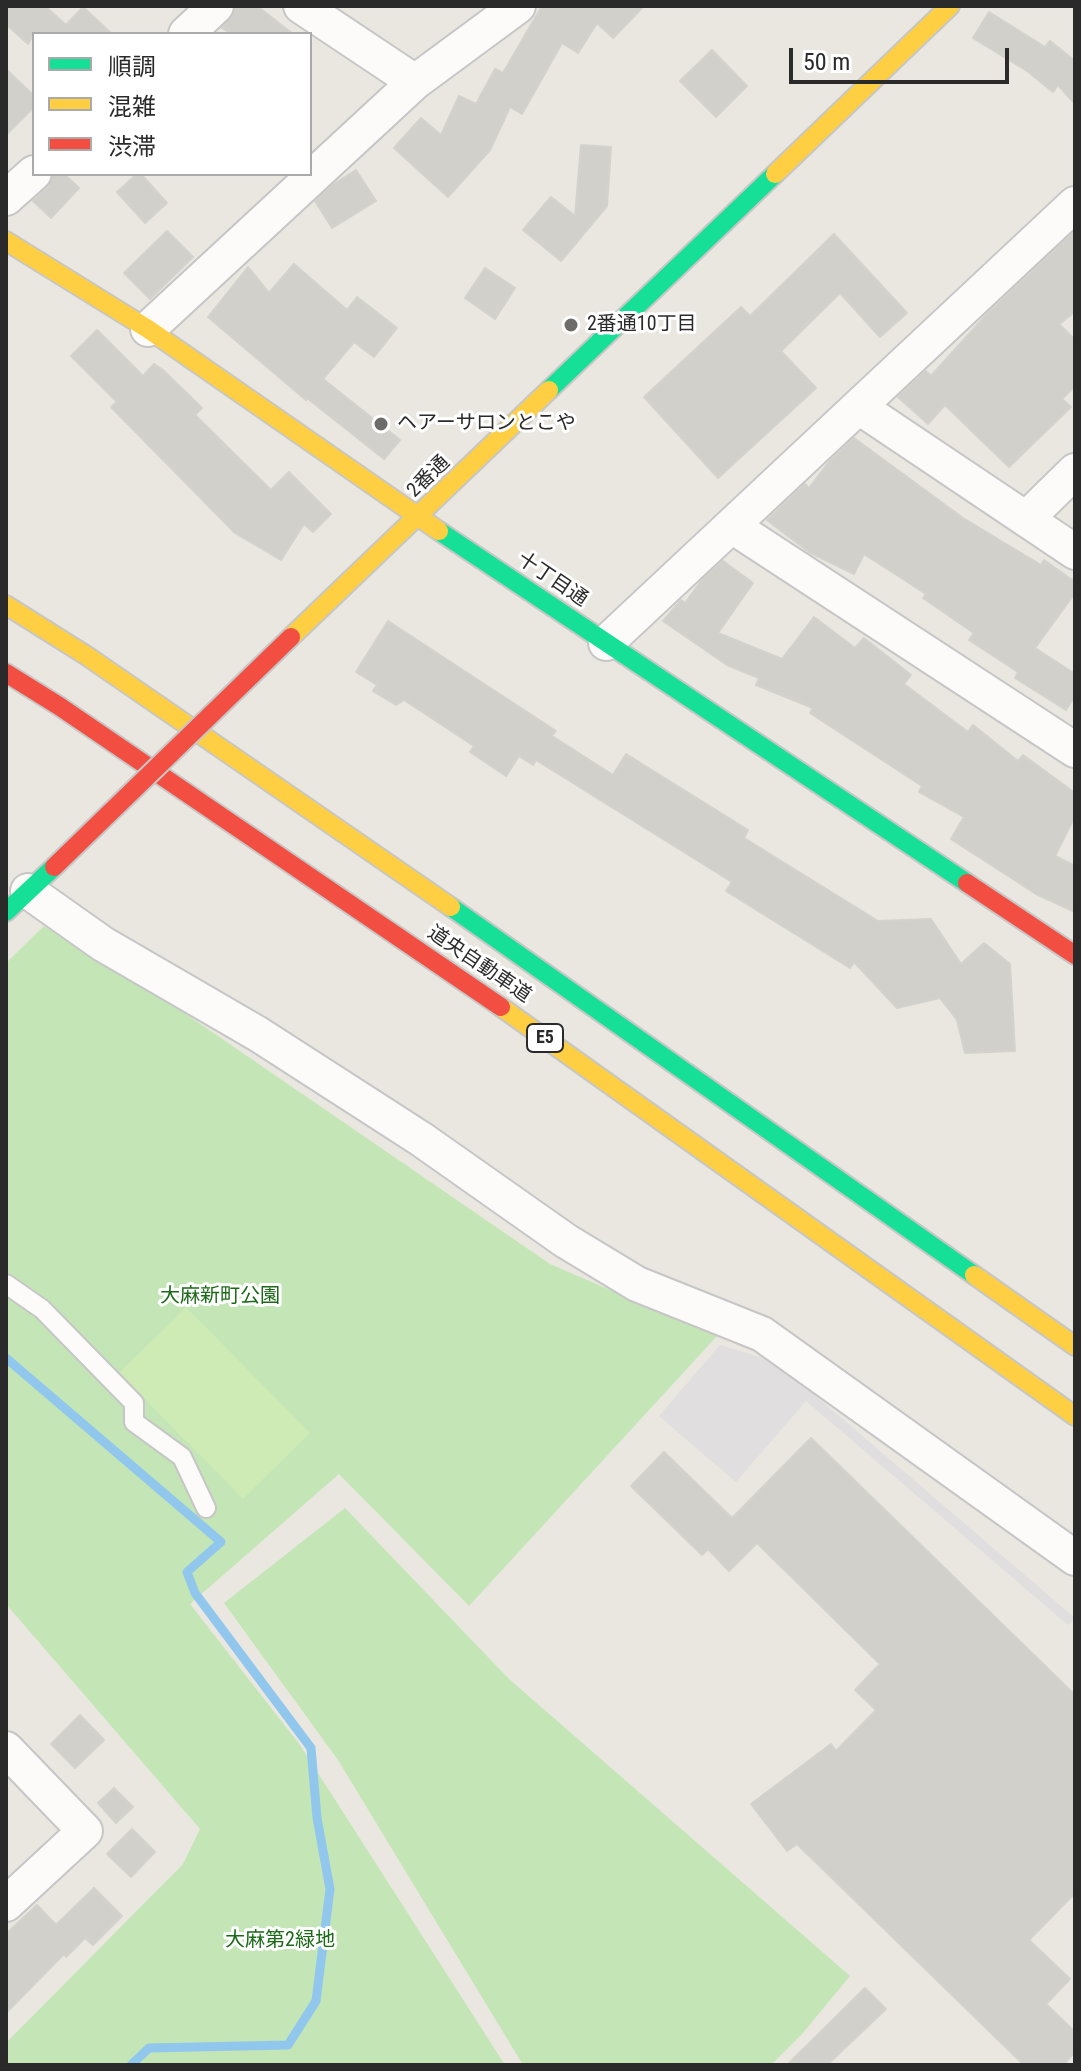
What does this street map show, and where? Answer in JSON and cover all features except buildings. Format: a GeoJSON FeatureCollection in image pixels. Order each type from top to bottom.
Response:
{"type":"FeatureCollection","features":[{"type":"Feature","properties":{"kind":"main road","name":"2番通"},"geometry":{"type":"LineString","coordinates":[[17,902],[940,9]]}},
{"type":"Feature","properties":{"kind":"main road","name":"十丁目通"},"geometry":{"type":"LineString","coordinates":[[6,241],[148,329],[418,517],[1075,955]]}},
{"type":"Feature","properties":{"kind":"main road","name":"道央自動車道"},"geometry":{"type":"LineString","coordinates":[[6,605],[87,656],[534,964],[1075,1346]]}},
{"type":"Feature","properties":{"kind":"main road","name":"道央自動車道"},"geometry":{"type":"LineString","coordinates":[[6,673],[504,1009],[1075,1416]]}},
{"type":"Feature","properties":{"kind":"street"},"geometry":{"type":"LineString","coordinates":[[188,32],[216,6]]}},
{"type":"Feature","properties":{"kind":"street"},"geometry":{"type":"LineString","coordinates":[[301,6],[415,82]]}},
{"type":"Feature","properties":{"kind":"street"},"geometry":{"type":"LineString","coordinates":[[148,329],[415,82],[518,6]]}},
{"type":"Feature","properties":{"kind":"street"},"geometry":{"type":"LineString","coordinates":[[6,198],[32,175]]}},
{"type":"Feature","properties":{"kind":"street"},"geometry":{"type":"LineString","coordinates":[[606,643],[1075,204]]}},
{"type":"Feature","properties":{"kind":"street"},"geometry":{"type":"LineString","coordinates":[[859,407],[1075,552]]}},
{"type":"Feature","properties":{"kind":"street"},"geometry":{"type":"LineString","coordinates":[[1026,519],[1075,471]]}},
{"type":"Feature","properties":{"kind":"street"},"geometry":{"type":"LineString","coordinates":[[732,526],[1071,740]]}},
{"type":"Feature","properties":{"kind":"street"},"geometry":{"type":"LineString","coordinates":[[17,902],[103,944],[258,1034],[421,1139],[590,1256],[637,1284],[762,1334],[1075,1558]]}},
{"type":"Feature","properties":{"kind":"street"},"geometry":{"type":"LineString","coordinates":[[6,1749],[85,1831],[6,1904]]}},
{"type":"Feature","properties":{"kind":"lane"},"geometry":{"type":"LineString","coordinates":[[6,1284],[42,1309],[134,1403],[134,1422],[182,1457],[206,1508]]}},
{"type":"Feature","properties":{"kind":"shaded area"},"geometry":{"type":"Polygon","coordinates":[[[720,1345],[776,1362],[1075,1618],[1068,1625],[806,1401],[736,1482],[659,1416],[720,1345]]]}},
{"type":"Feature","properties":{"kind":"green space","name":"大麻新町公園"},"geometry":{"type":"Polygon","coordinates":[[[44,926],[167,1001],[550,1264],[717,1336],[469,1606],[339,1474],[190,1604],[300,1745],[505,2065],[6,2065],[6,2043],[183,1864],[200,1829],[6,1604],[6,963],[44,926]]]}},
{"type":"Feature","properties":{"kind":"green space"},"geometry":{"type":"Polygon","coordinates":[[[186,1307],[310,1433],[243,1499],[119,1373],[186,1307]]]}},
{"type":"Feature","properties":{"kind":"green space"},"geometry":{"type":"Polygon","coordinates":[[[345,1508],[509,1679],[850,1976],[802,2034],[771,2065],[523,2065],[338,1760],[224,1603],[345,1508]]]}},
{"type":"Feature","properties":{"kind":"waterway"},"geometry":{"type":"LineString","coordinates":[[6,1358],[221,1542],[187,1572],[195,1593],[311,1748],[317,1818],[330,1889],[316,2001],[288,2045],[149,2048],[131,2065]]}},
{"type":"Feature","properties":{"kind":"traffic: fast"},"geometry":{"type":"LineString","coordinates":[[549,390],[775,174]]}},
{"type":"Feature","properties":{"kind":"traffic: fast"},"geometry":{"type":"LineString","coordinates":[[439,531],[967,883]]}},
{"type":"Feature","properties":{"kind":"traffic: fast"},"geometry":{"type":"LineString","coordinates":[[6,912],[54,867]]}},
{"type":"Feature","properties":{"kind":"traffic: fast"},"geometry":{"type":"LineString","coordinates":[[451,907],[974,1275]]}},
{"type":"Feature","properties":{"kind":"traffic: slow"},"geometry":{"type":"LineString","coordinates":[[775,174],[950,6]]}},
{"type":"Feature","properties":{"kind":"traffic: slow"},"geometry":{"type":"LineString","coordinates":[[6,241],[148,329],[439,531]]}},
{"type":"Feature","properties":{"kind":"traffic: slow"},"geometry":{"type":"LineString","coordinates":[[291,637],[549,390]]}},
{"type":"Feature","properties":{"kind":"traffic: slow"},"geometry":{"type":"LineString","coordinates":[[6,605],[87,656],[451,907]]}},
{"type":"Feature","properties":{"kind":"traffic: slow"},"geometry":{"type":"LineString","coordinates":[[501,1007],[1075,1416]]}},
{"type":"Feature","properties":{"kind":"traffic: slow"},"geometry":{"type":"LineString","coordinates":[[974,1275],[1075,1346]]}},
{"type":"Feature","properties":{"kind":"traffic: jam"},"geometry":{"type":"LineString","coordinates":[[54,867],[291,637]]}},
{"type":"Feature","properties":{"kind":"traffic: jam"},"geometry":{"type":"LineString","coordinates":[[6,673],[501,1007]]}},
{"type":"Feature","properties":{"kind":"traffic: jam"},"geometry":{"type":"LineString","coordinates":[[967,883],[1075,955]]}},
{"type":"Feature","properties":{"kind":"place","name":"2番通10丁目"},"geometry":{"type":"Point","coordinates":[571,325]}},
{"type":"Feature","properties":{"kind":"place","name":"ヘアーサロンとこや"},"geometry":{"type":"Point","coordinates":[381,424]}},
{"type":"Feature","properties":{"kind":"park label","name":"大麻第2緑地"},"geometry":{"type":"Point","coordinates":[280,1941]}}]}
